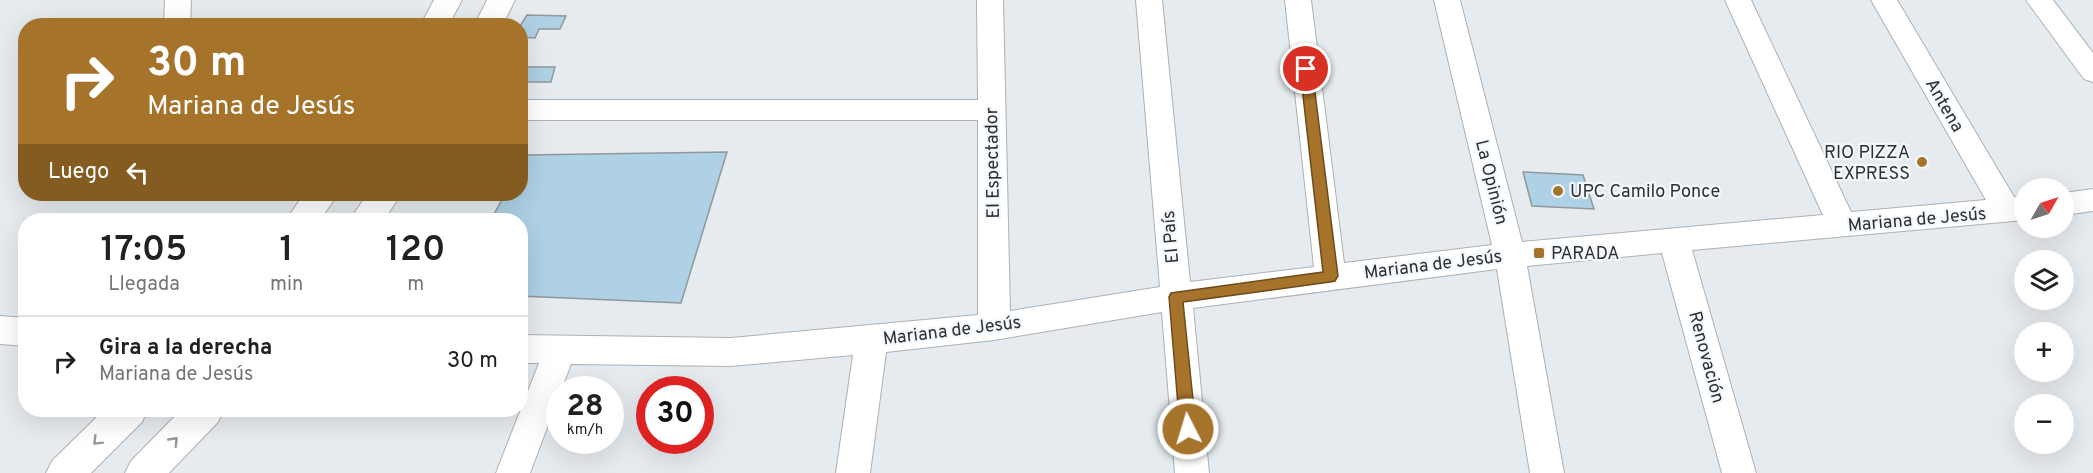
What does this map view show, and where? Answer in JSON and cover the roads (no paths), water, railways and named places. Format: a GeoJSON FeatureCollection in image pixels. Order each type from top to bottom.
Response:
{"type":"FeatureCollection","features":[{"type":"Feature","properties":{"kind":"main road"},"geometry":{"type":"LineString","coordinates":[[438,18],[448,0]]}},
{"type":"Feature","properties":{"kind":"main road"},"geometry":{"type":"LineString","coordinates":[[492,18],[501,0]]}},
{"type":"Feature","properties":{"kind":"main road"},"geometry":{"type":"LineString","coordinates":[[307,213],[317,201]]}},
{"type":"Feature","properties":{"kind":"main road"},"geometry":{"type":"LineString","coordinates":[[65,473],[122,417]]}},
{"type":"Feature","properties":{"kind":"main road"},"geometry":{"type":"LineString","coordinates":[[144,473],[198,417]]}},
{"type":"Feature","properties":{"kind":"street"},"geometry":{"type":"LineString","coordinates":[[177,18],[178,0]]}},
{"type":"Feature","properties":{"kind":"street","name":"El Espectador"},"geometry":{"type":"LineString","coordinates":[[990,0],[994,327]]}},
{"type":"Feature","properties":{"kind":"street","name":"El País"},"geometry":{"type":"LineString","coordinates":[[1149,0],[1192,473]]}},
{"type":"Feature","properties":{"kind":"street"},"geometry":{"type":"LineString","coordinates":[[1298,0],[1330,276]]}},
{"type":"Feature","properties":{"kind":"street","name":"La Opinión"},"geometry":{"type":"LineString","coordinates":[[1447,0],[1510,255],[1547,473]]}},
{"type":"Feature","properties":{"kind":"street"},"geometry":{"type":"LineString","coordinates":[[1738,0],[1843,225]]}},
{"type":"Feature","properties":{"kind":"street","name":"Antena"},"geometry":{"type":"LineString","coordinates":[[1884,0],[2014,206]]}},
{"type":"Feature","properties":{"kind":"street"},"geometry":{"type":"LineString","coordinates":[[2039,0],[2093,72]]}},
{"type":"Feature","properties":{"kind":"street"},"geometry":{"type":"LineString","coordinates":[[528,110],[991,110]]}},
{"type":"Feature","properties":{"kind":"street"},"geometry":{"type":"LineString","coordinates":[[2074,203],[2093,200]]}},
{"type":"Feature","properties":{"kind":"street","name":"Mariana de Jesús"},"geometry":{"type":"LineString","coordinates":[[528,349],[731,352],[871,340],[994,327],[1176,297],[1510,255],[2014,209]]}},
{"type":"Feature","properties":{"kind":"street","name":"Renovación"},"geometry":{"type":"LineString","coordinates":[[1674,240],[1739,473]]}},
{"type":"Feature","properties":{"kind":"street"},"geometry":{"type":"LineString","coordinates":[[0,330],[18,331]]}},
{"type":"Feature","properties":{"kind":"street"},"geometry":{"type":"LineString","coordinates":[[853,473],[871,340]]}},
{"type":"Feature","properties":{"kind":"street"},"geometry":{"type":"LineString","coordinates":[[513,473],[560,350]]}},
{"type":"Feature","properties":{"kind":"place","name":"RIO PIZZA EXPRESS"},"geometry":{"type":"Point","coordinates":[1922,162]}},
{"type":"Feature","properties":{"kind":"place","name":"UPC Camilo Ponce"},"geometry":{"type":"Point","coordinates":[1558,191]}},
{"type":"Feature","properties":{"kind":"place","name":"PARADA"},"geometry":{"type":"Point","coordinates":[1539,253]}}]}
